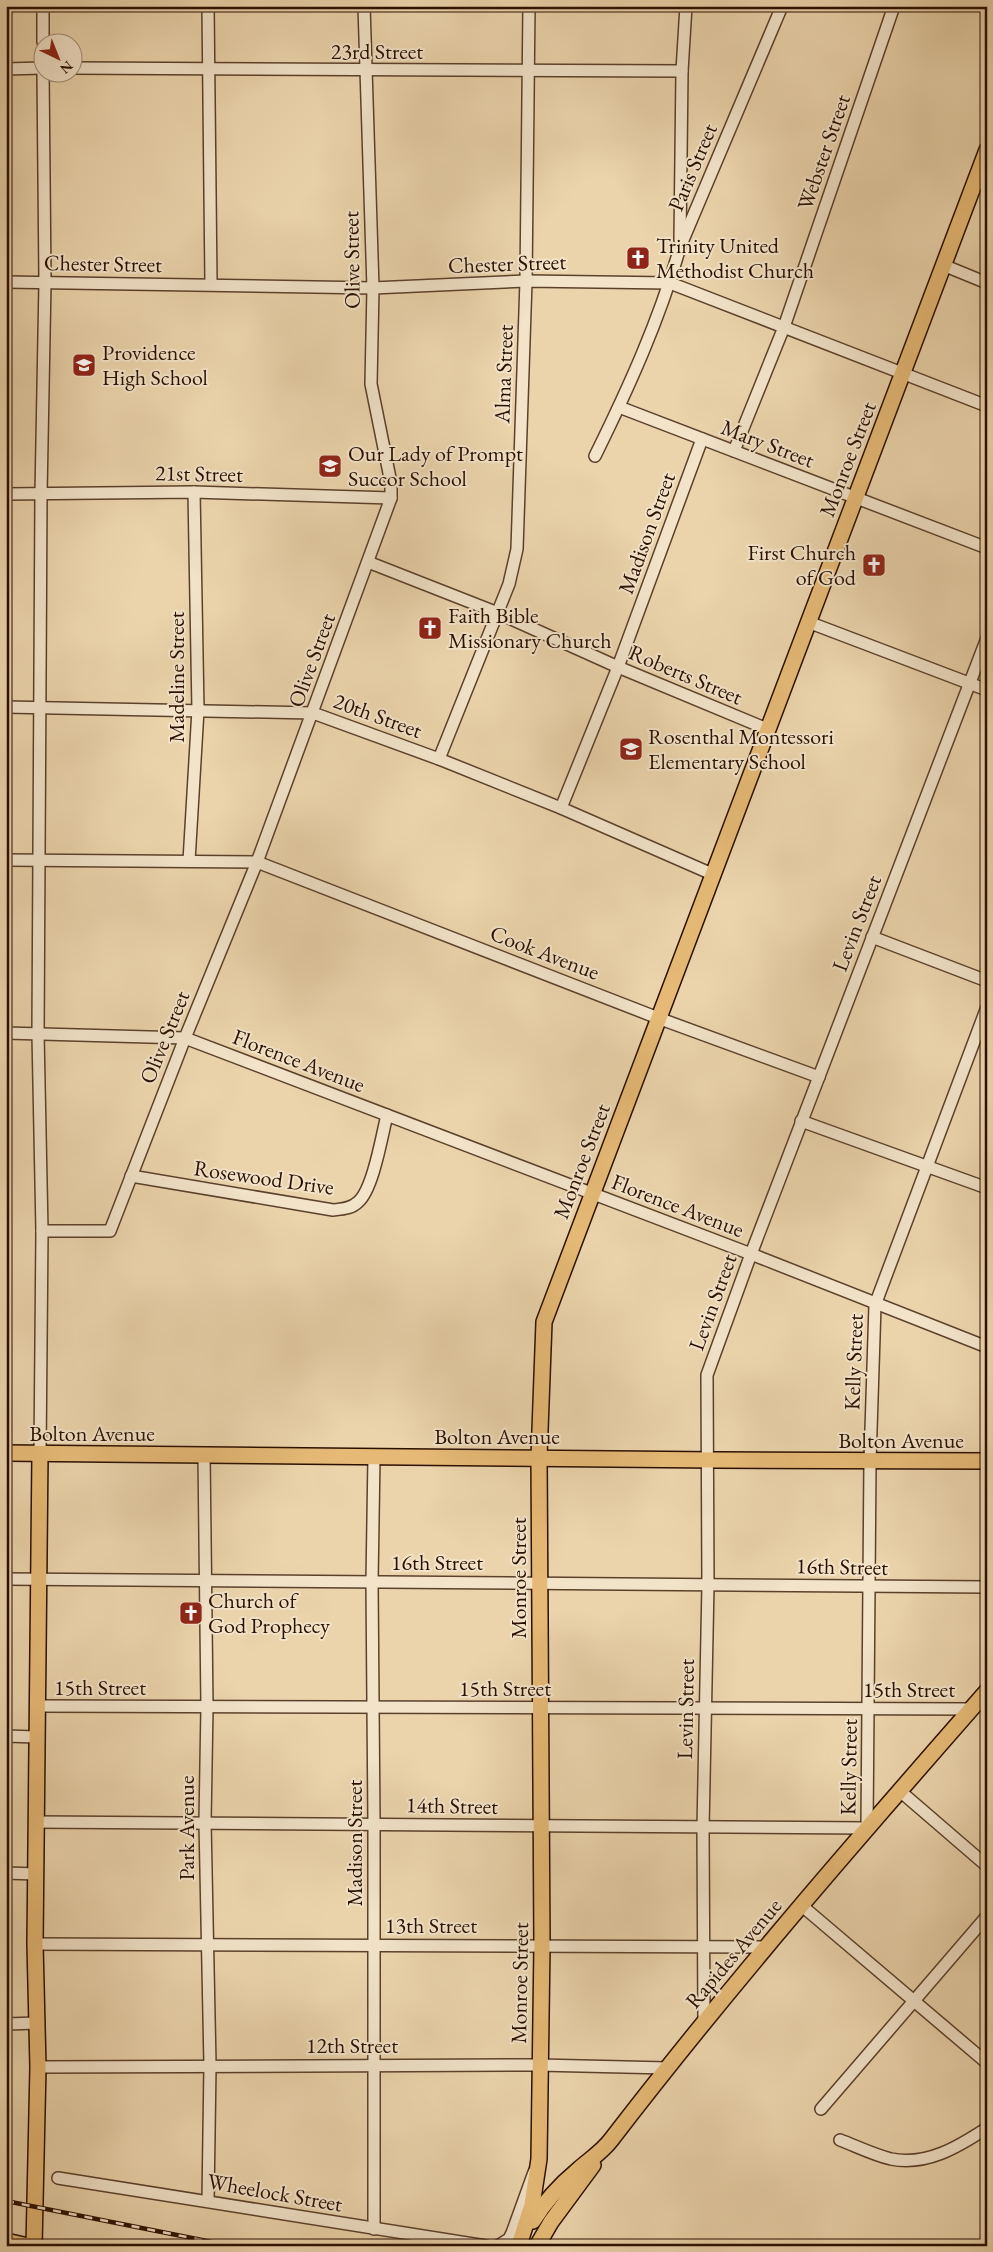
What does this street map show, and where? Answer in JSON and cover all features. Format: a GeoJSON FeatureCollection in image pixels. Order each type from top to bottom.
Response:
{"type":"FeatureCollection","features":[{"type":"Feature","properties":{"kind":"main road","name":"Monroe Street"},"geometry":{"type":"LineString","coordinates":[[519,2245],[532,2205],[539,2159],[542,1945],[539,1457],[544,1322],[987,150]]}},
{"type":"Feature","properties":{"kind":"main road","name":"Bolton Avenue"},"geometry":{"type":"LineString","coordinates":[[6,1453],[987,1461]]}},
{"type":"Feature","properties":{"kind":"main road"},"geometry":{"type":"LineString","coordinates":[[34,2246],[38,2067],[35,1944],[40,1454]]}},
{"type":"Feature","properties":{"kind":"main road","name":"Rapides Avenue"},"geometry":{"type":"LineString","coordinates":[[519,2245],[542,2205],[560,2185],[607,2146],[704,2022],[801,1905],[987,1690]]}},
{"type":"Feature","properties":{"kind":"main road"},"geometry":{"type":"LineString","coordinates":[[537,2246],[551,2222],[607,2146]]}},
{"type":"Feature","properties":{"kind":"main road"},"geometry":{"type":"LineString","coordinates":[[6,2241],[28,2246]]}},
{"type":"Feature","properties":{"kind":"street"},"geometry":{"type":"LineString","coordinates":[[43,6],[43,32]]}},
{"type":"Feature","properties":{"kind":"street"},"geometry":{"type":"LineString","coordinates":[[208,6],[211,284]]}},
{"type":"Feature","properties":{"kind":"street","name":"Olive Street"},"geometry":{"type":"LineString","coordinates":[[42,1231],[110,1231],[185,1038],[257,862],[391,498],[371,384],[373,288],[364,6]]}},
{"type":"Feature","properties":{"kind":"street","name":"Alma Street"},"geometry":{"type":"LineString","coordinates":[[439,759],[509,584],[517,549],[526,281],[529,6]]}},
{"type":"Feature","properties":{"kind":"street"},"geometry":{"type":"LineString","coordinates":[[680,247],[682,71],[686,6]]}},
{"type":"Feature","properties":{"kind":"street","name":"Paris Street"},"geometry":{"type":"LineString","coordinates":[[595,456],[619,407],[670,283],[680,247],[782,6]]}},
{"type":"Feature","properties":{"kind":"street","name":"Webster Street"},"geometry":{"type":"LineString","coordinates":[[734,451],[784,327],[894,6]]}},
{"type":"Feature","properties":{"kind":"street"},"geometry":{"type":"LineString","coordinates":[[6,69],[32,68]]}},
{"type":"Feature","properties":{"kind":"street","name":"23rd Street"},"geometry":{"type":"LineString","coordinates":[[82,68],[529,72],[682,71]]}},
{"type":"Feature","properties":{"kind":"street"},"geometry":{"type":"LineString","coordinates":[[40,1454],[42,1231],[38,1034],[41,494],[45,282],[43,82]]}},
{"type":"Feature","properties":{"kind":"street"},"geometry":{"type":"LineString","coordinates":[[943,265],[987,282]]}},
{"type":"Feature","properties":{"kind":"street","name":"Chester Street"},"geometry":{"type":"LineString","coordinates":[[6,282],[373,288],[526,281],[670,283],[987,406]]}},
{"type":"Feature","properties":{"kind":"street","name":"Mary Street"},"geometry":{"type":"LineString","coordinates":[[619,407],[987,548]]}},
{"type":"Feature","properties":{"kind":"street","name":"Madison Street"},"geometry":{"type":"LineString","coordinates":[[561,808],[618,667],[702,439]]}},
{"type":"Feature","properties":{"kind":"street","name":"21st Street"},"geometry":{"type":"LineString","coordinates":[[6,494],[194,492],[391,498]]}},
{"type":"Feature","properties":{"kind":"street","name":"Madeline Street"},"geometry":{"type":"LineString","coordinates":[[189,862],[198,710],[194,492]]}},
{"type":"Feature","properties":{"kind":"street","name":"Roberts Street"},"geometry":{"type":"LineString","coordinates":[[368,562],[498,613],[618,667],[767,729]]}},
{"type":"Feature","properties":{"kind":"street"},"geometry":{"type":"LineString","coordinates":[[808,622],[987,690]]}},
{"type":"Feature","properties":{"kind":"street","name":"Levin Street"},"geometry":{"type":"LineString","coordinates":[[704,2022],[703,1828],[708,1585],[707,1375],[751,1254],[987,638]]}},
{"type":"Feature","properties":{"kind":"street","name":"20th Street"},"geometry":{"type":"LineString","coordinates":[[6,707],[313,713],[439,759],[561,808],[712,874]]}},
{"type":"Feature","properties":{"kind":"street"},"geometry":{"type":"LineString","coordinates":[[6,860],[257,862]]}},
{"type":"Feature","properties":{"kind":"street","name":"Cook Avenue"},"geometry":{"type":"LineString","coordinates":[[257,862],[658,1018],[819,1077]]}},
{"type":"Feature","properties":{"kind":"street"},"geometry":{"type":"LineString","coordinates":[[872,937],[987,980]]}},
{"type":"Feature","properties":{"kind":"street","name":"Kelly Street"},"geometry":{"type":"LineString","coordinates":[[867,1828],[870,1461],[875,1304],[987,1007]]}},
{"type":"Feature","properties":{"kind":"street","name":"Florence Avenue"},"geometry":{"type":"LineString","coordinates":[[6,1033],[185,1038],[751,1254],[987,1347]]}},
{"type":"Feature","properties":{"kind":"street","name":"Rosewood Drive"},"geometry":{"type":"LineString","coordinates":[[131,1176],[333,1210],[347,1208],[358,1202],[369,1188],[387,1115]]}},
{"type":"Feature","properties":{"kind":"street"},"geometry":{"type":"LineString","coordinates":[[802,1121],[987,1188]]}},
{"type":"Feature","properties":{"kind":"street","name":"Park Avenue"},"geometry":{"type":"LineString","coordinates":[[204,1454],[207,1707],[205,1822],[210,2065],[208,2201]]}},
{"type":"Feature","properties":{"kind":"street","name":"Madison Street"},"geometry":{"type":"LineString","coordinates":[[374,1457],[372,1582],[374,1708],[372,2065],[374,2229]]}},
{"type":"Feature","properties":{"kind":"street","name":"16th Street"},"geometry":{"type":"LineString","coordinates":[[6,1579],[987,1587]]}},
{"type":"Feature","properties":{"kind":"street","name":"15th Street"},"geometry":{"type":"LineString","coordinates":[[38,1706],[869,1710],[971,1708]]}},
{"type":"Feature","properties":{"kind":"street"},"geometry":{"type":"LineString","coordinates":[[6,1736],[36,1737]]}},
{"type":"Feature","properties":{"kind":"street"},"geometry":{"type":"LineString","coordinates":[[900,1791],[987,1866]]}},
{"type":"Feature","properties":{"kind":"street","name":"14th Street"},"geometry":{"type":"LineString","coordinates":[[36,1822],[867,1828]]}},
{"type":"Feature","properties":{"kind":"street"},"geometry":{"type":"LineString","coordinates":[[6,1873],[36,1874]]}},
{"type":"Feature","properties":{"kind":"street"},"geometry":{"type":"LineString","coordinates":[[801,1905],[987,2062]]}},
{"type":"Feature","properties":{"kind":"street"},"geometry":{"type":"LineString","coordinates":[[821,2109],[987,1916]]}},
{"type":"Feature","properties":{"kind":"street","name":"13th Street"},"geometry":{"type":"LineString","coordinates":[[35,1944],[208,1943],[767,1947]]}},
{"type":"Feature","properties":{"kind":"street"},"geometry":{"type":"LineString","coordinates":[[6,2024],[37,2023]]}},
{"type":"Feature","properties":{"kind":"street","name":"12th Street"},"geometry":{"type":"LineString","coordinates":[[38,2067],[539,2065],[667,2068]]}},
{"type":"Feature","properties":{"kind":"street"},"geometry":{"type":"LineString","coordinates":[[840,2140],[891,2159],[928,2159],[962,2144],[987,2128]]}},
{"type":"Feature","properties":{"kind":"street"},"geometry":{"type":"LineString","coordinates":[[498,2246],[509,2238],[512,2233],[526,2188],[539,2159]]}},
{"type":"Feature","properties":{"kind":"street","name":"Wheelock Street"},"geometry":{"type":"LineString","coordinates":[[58,2178],[486,2246]]}},
{"type":"Feature","properties":{"kind":"railway"},"geometry":{"type":"LineString","coordinates":[[6,2201],[232,2246]]}},
{"type":"Feature","properties":{"kind":"place","name":"Trinity United Methodist Church"},"geometry":{"type":"Point","coordinates":[638,258]}},
{"type":"Feature","properties":{"kind":"place","name":"Providence High School"},"geometry":{"type":"Point","coordinates":[84,365]}},
{"type":"Feature","properties":{"kind":"place","name":"Our Lady of Prompt Succor School"},"geometry":{"type":"Point","coordinates":[330,466]}},
{"type":"Feature","properties":{"kind":"place","name":"First Church of God"},"geometry":{"type":"Point","coordinates":[874,565]}},
{"type":"Feature","properties":{"kind":"place","name":"Faith Bible Missionary Church"},"geometry":{"type":"Point","coordinates":[430,628]}},
{"type":"Feature","properties":{"kind":"place","name":"Rosenthal Montessori Elementary School"},"geometry":{"type":"Point","coordinates":[631,749]}},
{"type":"Feature","properties":{"kind":"place","name":"Church of God Prophecy"},"geometry":{"type":"Point","coordinates":[191,1613]}}]}
